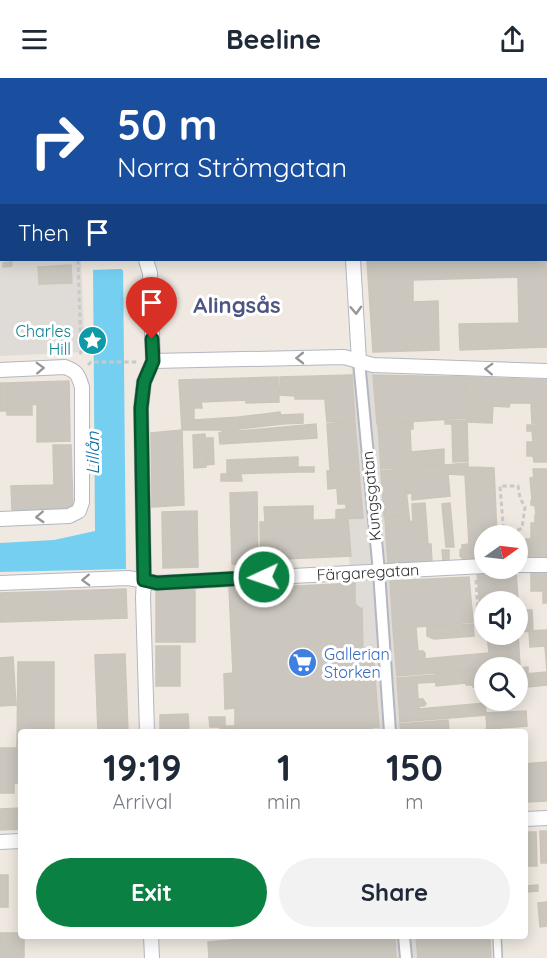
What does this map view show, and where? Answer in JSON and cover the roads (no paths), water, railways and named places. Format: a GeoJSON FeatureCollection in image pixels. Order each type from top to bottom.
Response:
{"type":"FeatureCollection","features":[{"type":"Feature","properties":{"kind":"street"},"geometry":{"type":"LineString","coordinates":[[146,261],[150,273],[147,362],[141,408],[147,729]]}},
{"type":"Feature","properties":{"kind":"street","name":"Kungsgatan"},"geometry":{"type":"LineString","coordinates":[[353,261],[359,361],[379,572],[390,729]]}},
{"type":"Feature","properties":{"kind":"street"},"geometry":{"type":"LineString","coordinates":[[147,362],[345,357],[373,365],[547,371]]}},
{"type":"Feature","properties":{"kind":"street"},"geometry":{"type":"LineString","coordinates":[[0,370],[65,367],[76,372],[82,387],[82,502],[79,511],[69,516],[0,519]]}},
{"type":"Feature","properties":{"kind":"street"},"geometry":{"type":"LineString","coordinates":[[528,565],[547,565]]}},
{"type":"Feature","properties":{"kind":"street","name":"Färgaregatan"},"geometry":{"type":"LineString","coordinates":[[0,583],[128,578],[157,583],[474,566]]}},
{"type":"Feature","properties":{"kind":"street"},"geometry":{"type":"LineString","coordinates":[[528,819],[547,818]]}},
{"type":"Feature","properties":{"kind":"street"},"geometry":{"type":"LineString","coordinates":[[0,842],[18,841]]}},
{"type":"Feature","properties":{"kind":"street"},"geometry":{"type":"LineString","coordinates":[[151,939],[152,958]]}},
{"type":"Feature","properties":{"kind":"street"},"geometry":{"type":"LineString","coordinates":[[404,939],[406,958]]}},
{"type":"Feature","properties":{"kind":"lane"},"geometry":{"type":"LineString","coordinates":[[497,939],[498,958]]}},
{"type":"Feature","properties":{"kind":"water"},"geometry":{"type":"Polygon","coordinates":[[[93,261],[123,261],[126,569],[0,572],[0,543],[54,540],[95,531],[93,261]]]}},
{"type":"Feature","properties":{"kind":"place","name":"Charles Hill"},"geometry":{"type":"Point","coordinates":[92,340]}},
{"type":"Feature","properties":{"kind":"place","name":"Gallerian Storken"},"geometry":{"type":"Point","coordinates":[303,663]}},
{"type":"Feature","properties":{"kind":"district","name":"Alingsås"},"geometry":{"type":"Point","coordinates":[237,305]}},
{"type":"Feature","properties":{"kind":"water label","name":"Lillån"},"geometry":{"type":"Point","coordinates":[93,453]}}]}
